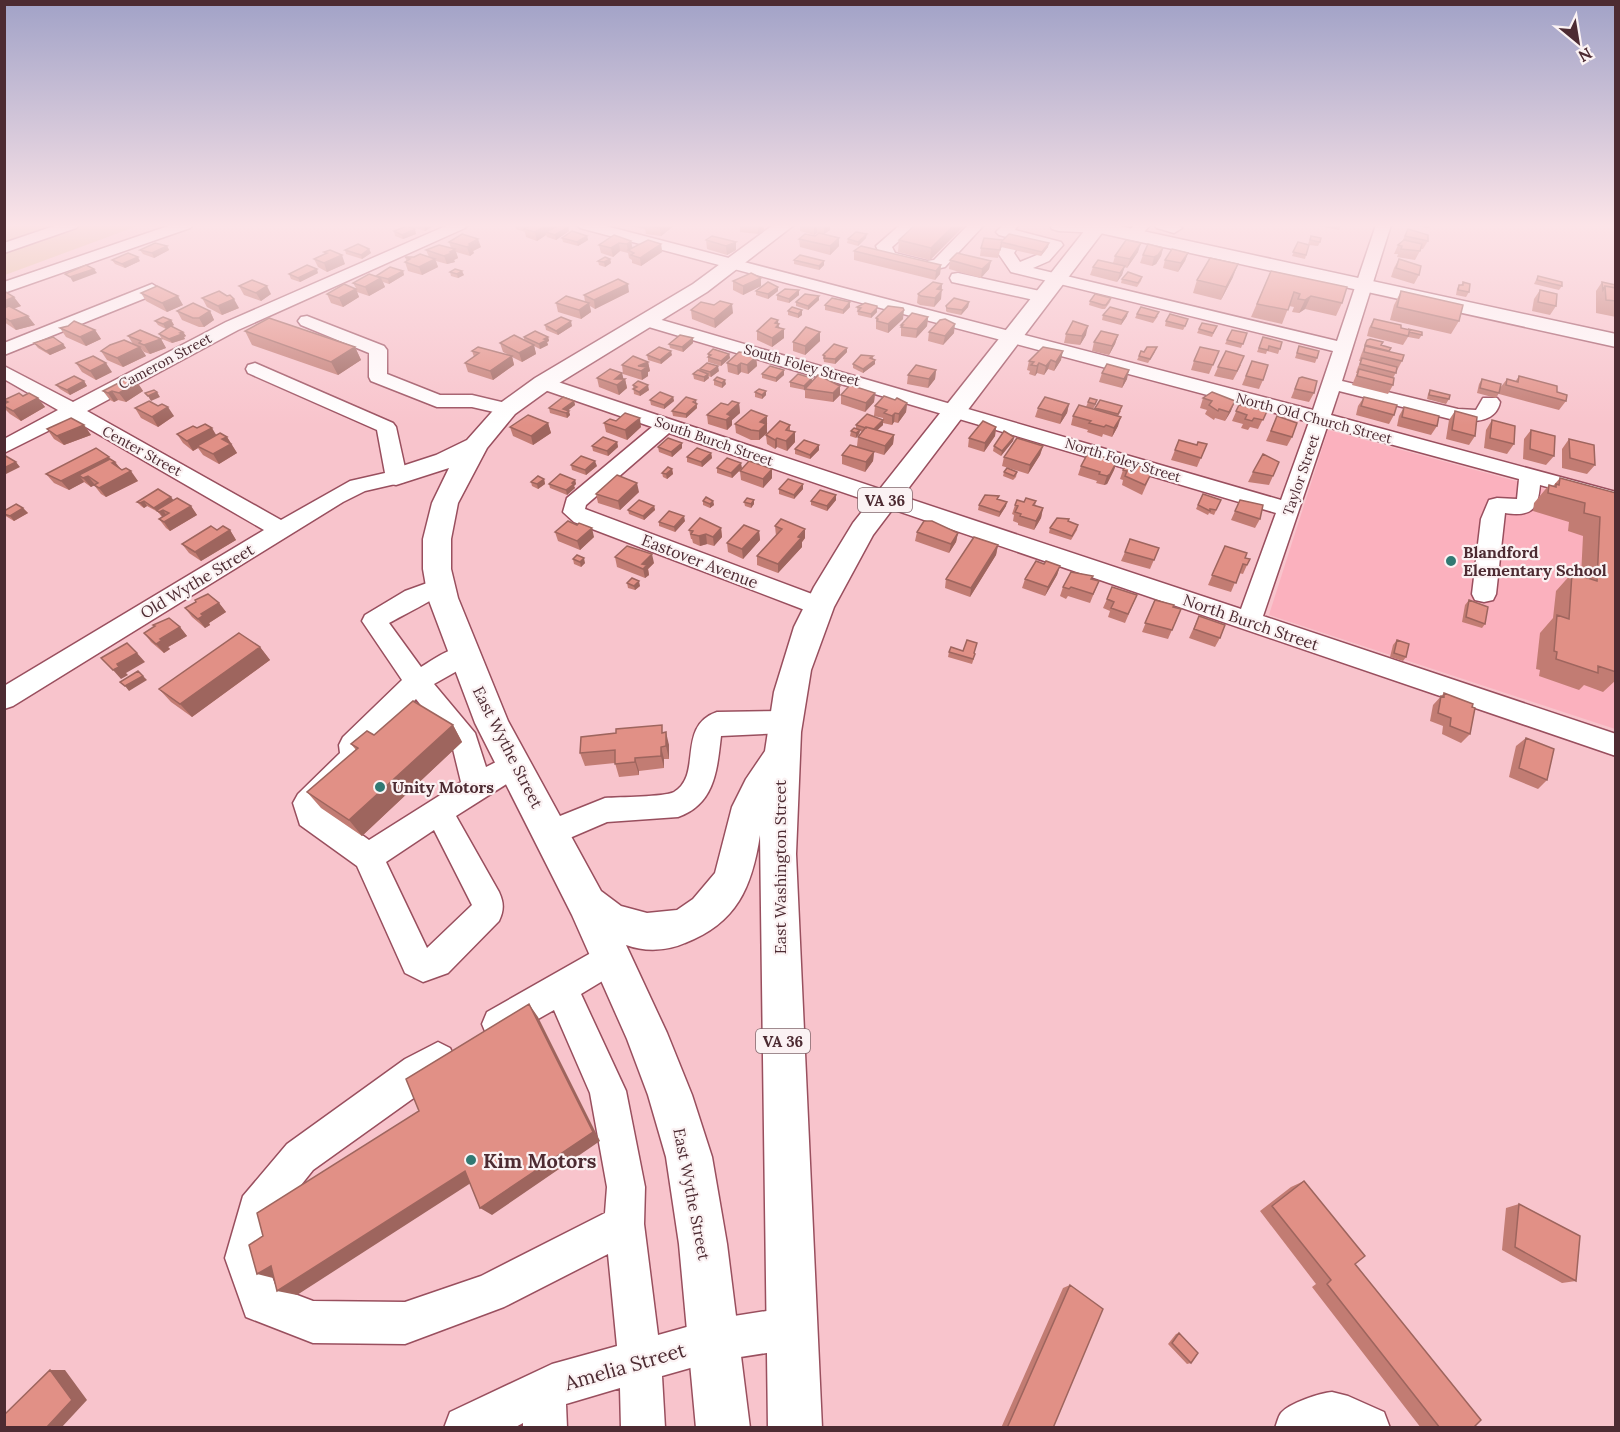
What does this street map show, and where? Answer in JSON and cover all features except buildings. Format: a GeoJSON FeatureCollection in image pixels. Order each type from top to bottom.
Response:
{"type":"FeatureCollection","features":[{"type":"Feature","properties":{"kind":"main road","name":"East Wythe Street"},"geometry":{"type":"LineString","coordinates":[[692,292],[648,321],[543,383],[507,409],[476,445],[445,503],[437,539],[441,586],[464,655],[492,723],[587,904],[612,957],[670,1095],[688,1158],[703,1244],[715,1340]]}},
{"type":"Feature","properties":{"kind":"main road","name":"East Washington Street"},"geometry":{"type":"LineString","coordinates":[[795,1428],[777,869],[777,823],[790,690],[819,606],[834,573],[886,499],[1048,292]]}},
{"type":"Feature","properties":{"kind":"main road"},"geometry":{"type":"LineString","coordinates":[[1392,292],[1616,341]]}},
{"type":"Feature","properties":{"kind":"main road"},"geometry":{"type":"LineString","coordinates":[[396,477],[444,461],[476,445]]}},
{"type":"Feature","properties":{"kind":"main road"},"geometry":{"type":"LineString","coordinates":[[396,477],[420,481],[433,489],[445,503]]}},
{"type":"Feature","properties":{"kind":"main road"},"geometry":{"type":"LineString","coordinates":[[587,904],[613,922],[636,930],[660,932],[676,930],[695,922],[710,911],[728,886],[737,863],[743,826],[752,800],[784,738]]}},
{"type":"Feature","properties":{"kind":"main road"},"geometry":{"type":"LineString","coordinates":[[715,1340],[723,1428]]}},
{"type":"Feature","properties":{"kind":"street"},"geometry":{"type":"LineString","coordinates":[[4,350],[145,292]]}},
{"type":"Feature","properties":{"kind":"street","name":"Cameron Street"},"geometry":{"type":"LineString","coordinates":[[4,447],[265,310],[307,292]]}},
{"type":"Feature","properties":{"kind":"street","name":"North Old Church Street"},"geometry":{"type":"LineString","coordinates":[[840,292],[1616,499]]}},
{"type":"Feature","properties":{"kind":"street"},"geometry":{"type":"LineString","coordinates":[[1064,292],[1343,348]]}},
{"type":"Feature","properties":{"kind":"street","name":"Taylor Street"},"geometry":{"type":"LineString","coordinates":[[1249,621],[1363,292]]}},
{"type":"Feature","properties":{"kind":"street"},"geometry":{"type":"LineString","coordinates":[[307,321],[378,350],[378,377],[437,400],[472,401],[507,409]]}},
{"type":"Feature","properties":{"kind":"street","name":"South Foley Street"},"geometry":{"type":"LineString","coordinates":[[648,321],[956,410]]}},
{"type":"Feature","properties":{"kind":"street"},"geometry":{"type":"LineString","coordinates":[[255,369],[386,427],[396,477]]}},
{"type":"Feature","properties":{"kind":"street","name":"Center Street"},"geometry":{"type":"LineString","coordinates":[[4,371],[281,530]]}},
{"type":"Feature","properties":{"kind":"street","name":"South Burch Street"},"geometry":{"type":"LineString","coordinates":[[543,383],[886,499]]}},
{"type":"Feature","properties":{"kind":"street"},"geometry":{"type":"LineString","coordinates":[[1332,384],[1458,415],[1469,416],[1486,412],[1490,402]]}},
{"type":"Feature","properties":{"kind":"street","name":"North Foley Street"},"geometry":{"type":"LineString","coordinates":[[956,410],[1289,510]]}},
{"type":"Feature","properties":{"kind":"street","name":"Eastover Avenue"},"geometry":{"type":"LineString","coordinates":[[666,425],[575,503],[574,512],[582,517],[819,606]]}},
{"type":"Feature","properties":{"kind":"street"},"geometry":{"type":"LineString","coordinates":[[1484,594],[1492,519],[1497,506],[1518,508],[1528,503],[1530,476]]}},
{"type":"Feature","properties":{"kind":"street","name":"Old Wythe Street"},"geometry":{"type":"LineString","coordinates":[[4,699],[335,497],[358,486],[396,477]]}},
{"type":"Feature","properties":{"kind":"street","name":"North Burch Street"},"geometry":{"type":"LineString","coordinates":[[886,499],[1616,745]]}},
{"type":"Feature","properties":{"kind":"street"},"geometry":{"type":"LineString","coordinates":[[441,586],[414,597],[374,621],[417,681],[465,741],[477,788]]}},
{"type":"Feature","properties":{"kind":"street"},"geometry":{"type":"LineString","coordinates":[[439,812],[488,902],[488,910],[436,962],[423,966],[417,962],[368,857],[310,816],[308,803],[354,757],[353,745],[417,681],[464,655]]}},
{"type":"Feature","properties":{"kind":"street"},"geometry":{"type":"LineString","coordinates":[[551,832],[605,810],[678,805],[695,792],[705,755],[708,731],[717,723],[784,738]]}},
{"type":"Feature","properties":{"kind":"street"},"geometry":{"type":"LineString","coordinates":[[368,857],[514,765]]}},
{"type":"Feature","properties":{"kind":"street"},"geometry":{"type":"LineString","coordinates":[[612,957],[418,1072],[300,1157],[256,1210],[245,1258],[261,1302],[314,1322],[405,1323],[490,1293],[624,1224]]}},
{"type":"Feature","properties":{"kind":"street"},"geometry":{"type":"LineString","coordinates":[[561,988],[608,1091],[626,1187],[624,1224],[644,1428]]}},
{"type":"Feature","properties":{"kind":"street","name":"Amelia Street"},"geometry":{"type":"LineString","coordinates":[[466,1428],[545,1409],[639,1361],[715,1340],[792,1328]]}},
{"type":"Feature","properties":{"kind":"street"},"geometry":{"type":"LineString","coordinates":[[1297,1428],[1315,1416],[1330,1413],[1348,1416],[1368,1428]]}},
{"type":"Feature","properties":{"kind":"shaded area","name":"Blandford Elementary School"},"geometry":{"type":"Polygon","coordinates":[[[1328,430],[1615,508],[1615,729],[1269,615],[1328,430]]]}},
{"type":"Feature","properties":{"kind":"place","name":"Blandford Elementary School"},"geometry":{"type":"Point","coordinates":[1451,561]}},
{"type":"Feature","properties":{"kind":"place","name":"Unity Motors"},"geometry":{"type":"Point","coordinates":[380,787]}},
{"type":"Feature","properties":{"kind":"place","name":"Kim Motors"},"geometry":{"type":"Point","coordinates":[471,1160]}}]}
